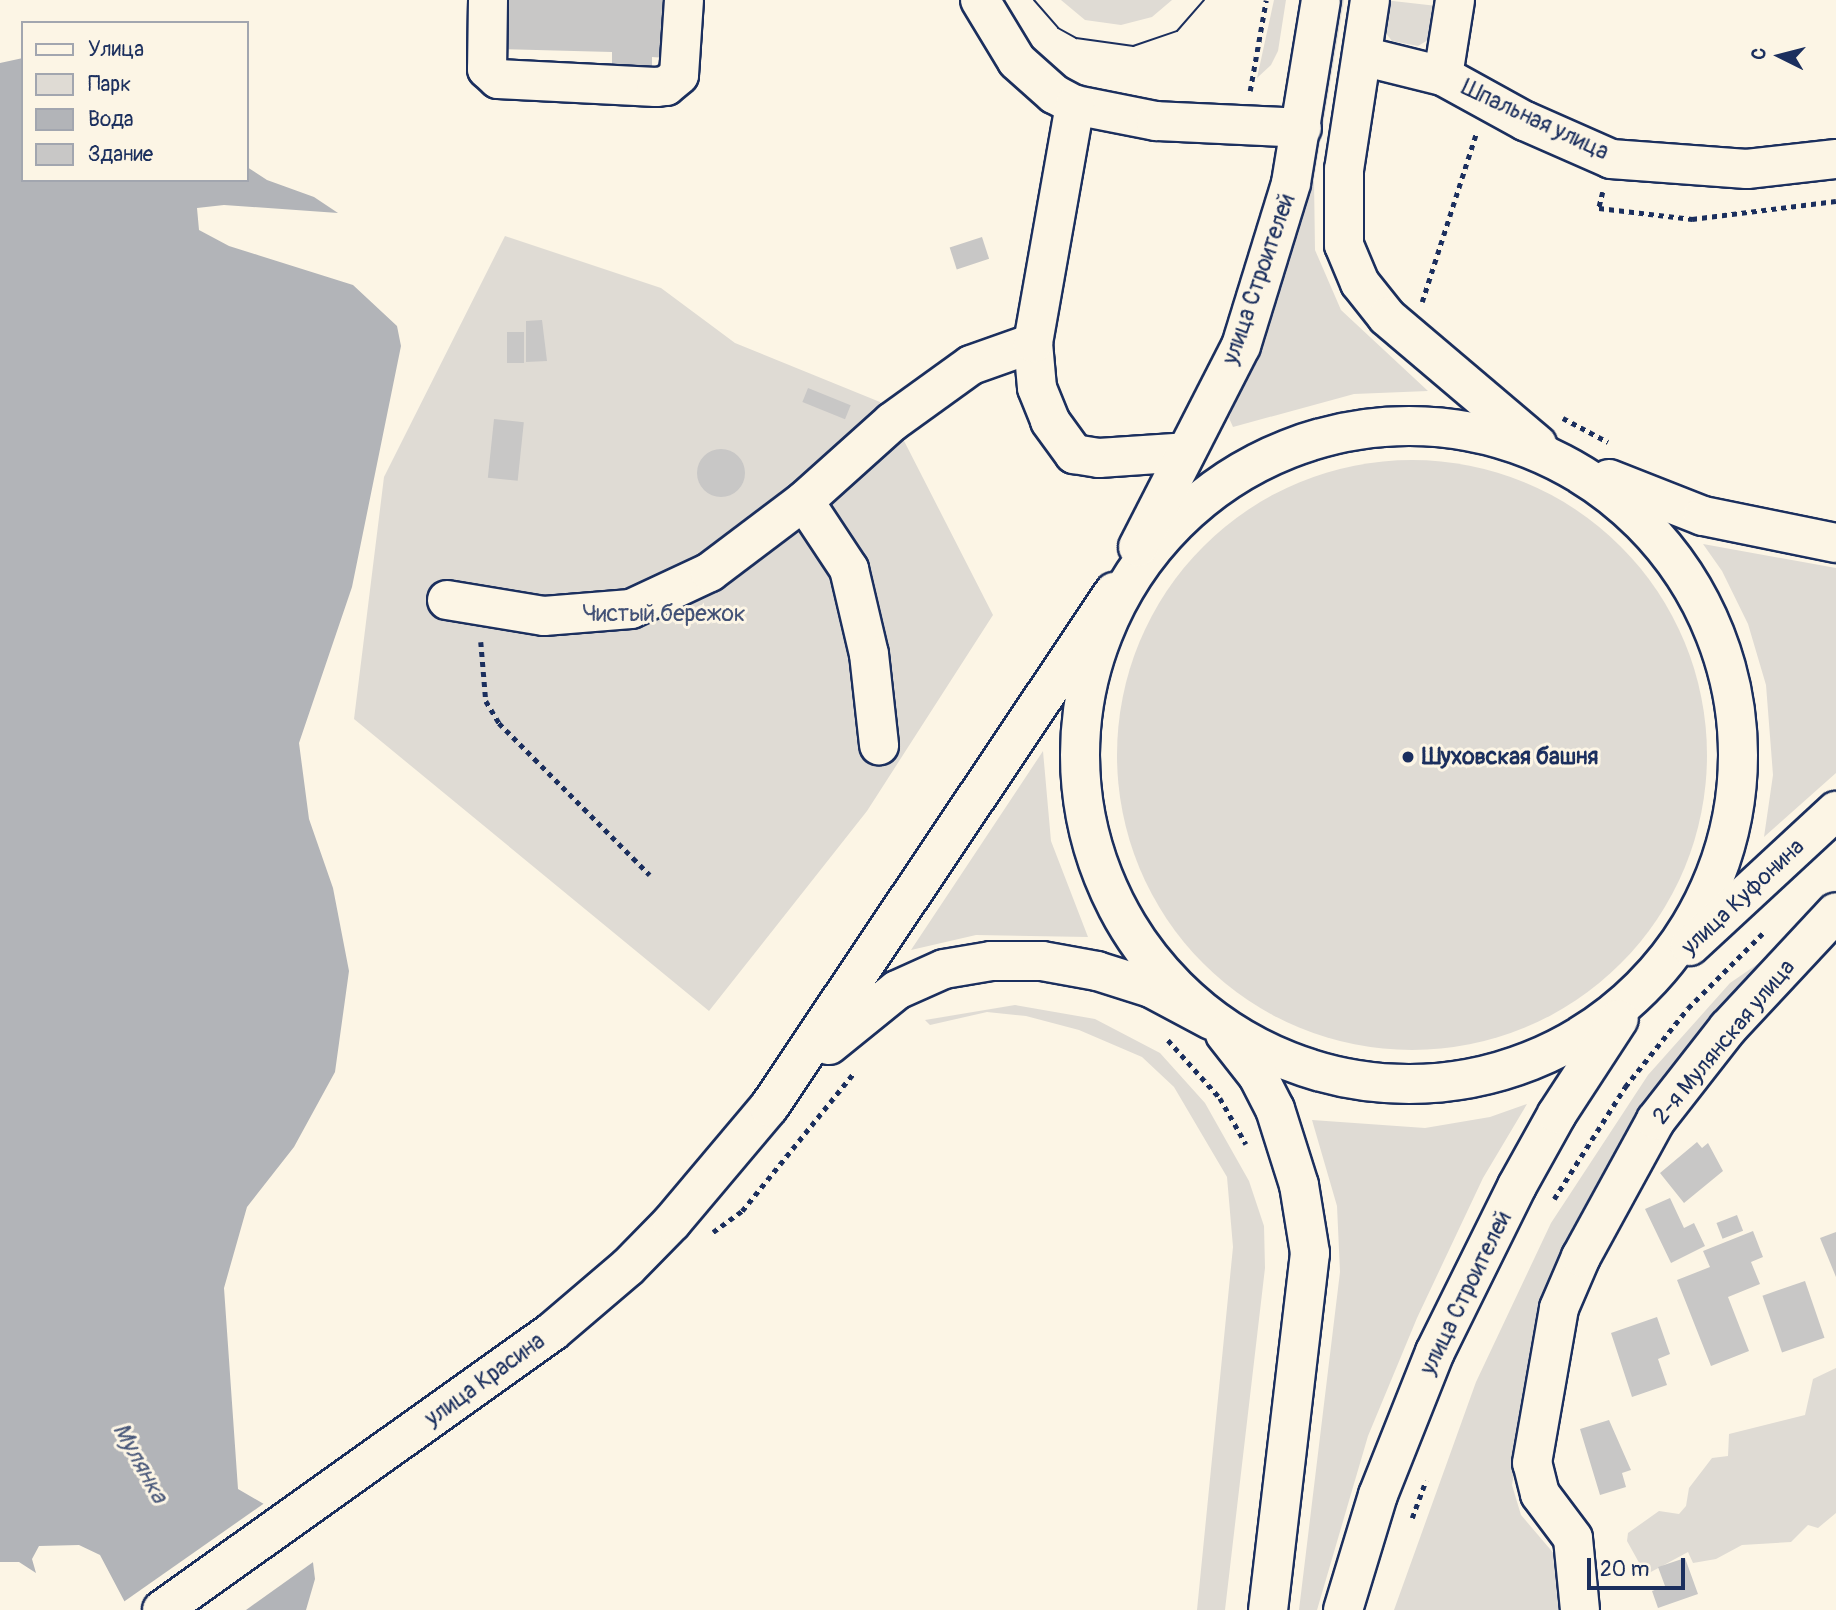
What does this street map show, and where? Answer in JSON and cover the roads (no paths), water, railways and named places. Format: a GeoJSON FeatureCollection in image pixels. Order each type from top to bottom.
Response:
{"type":"FeatureCollection","features":[{"type":"Feature","properties":{"kind":"main road"},"geometry":{"type":"LineString","coordinates":[[488,0],[486,69],[498,79],[656,87],[666,86],[678,75],[684,0]]}},
{"type":"Feature","properties":{"kind":"main road"},"geometry":{"type":"LineString","coordinates":[[980,0],[1017,61],[1054,94],[1075,105],[1156,121],[1302,128]]}},
{"type":"Feature","properties":{"kind":"main road","name":"улица Строителей"},"geometry":{"type":"LineString","coordinates":[[1118,585],[1241,346],[1292,183],[1321,0]]}},
{"type":"Feature","properties":{"kind":"main road"},"geometry":{"type":"LineString","coordinates":[[769,1107],[877,1004],[921,978],[967,964],[1014,960],[1071,964],[1151,988],[1270,1052],[1326,1072],[1408,1084],[1465,1078],[1525,1063],[1582,1036],[1642,990],[1692,922],[1725,853],[1738,787],[1736,721],[1718,649],[1683,577],[1646,527],[1604,487],[1553,454],[1404,334],[1372,300],[1356,273],[1344,245],[1341,212],[1370,0]]}},
{"type":"Feature","properties":{"kind":"main road"},"geometry":{"type":"LineString","coordinates":[[1443,76],[1455,0]]}},
{"type":"Feature","properties":{"kind":"main road","name":"Шпальная улица"},"geometry":{"type":"LineString","coordinates":[[1362,56],[1443,76],[1611,159],[1747,169],[1836,159]]}},
{"type":"Feature","properties":{"kind":"main road"},"geometry":{"type":"LineString","coordinates":[[1075,105],[1033,344],[1037,388],[1049,421],[1074,454],[1099,458],[1186,452]]}},
{"type":"Feature","properties":{"kind":"main road"},"geometry":{"type":"LineString","coordinates":[[457,603],[544,616],[631,609],[710,572],[804,501],[892,422],[971,365],[1033,344]]}},
{"type":"Feature","properties":{"kind":"main road"},"geometry":{"type":"LineString","coordinates":[[769,1107],[1118,585],[1170,527],[1203,503],[1280,456],[1320,440],[1386,430],[1443,429],[1553,454],[1703,516],[1836,543]]}},
{"type":"Feature","properties":{"kind":"main road"},"geometry":{"type":"LineString","coordinates":[[804,501],[849,569],[869,654],[879,745]]}},
{"type":"Feature","properties":{"kind":"main road"},"geometry":{"type":"LineString","coordinates":[[1118,585],[1100,625],[1082,704],[1080,788],[1089,830],[1100,866],[1132,930],[1163,972],[1237,1045],[1275,1110],[1299,1185],[1310,1253],[1268,1610]]}},
{"type":"Feature","properties":{"kind":"main road","name":"улица Куфонина"},"geometry":{"type":"LineString","coordinates":[[1642,990],[1836,811]]}},
{"type":"Feature","properties":{"kind":"main road","name":"2-я Мулянская улица"},"geometry":{"type":"LineString","coordinates":[[1580,1610],[1573,1538],[1540,1494],[1532,1463],[1561,1301],[1656,1120],[1728,1028],[1836,912]]}},
{"type":"Feature","properties":{"kind":"main road","name":"улица Строителей"},"geometry":{"type":"LineString","coordinates":[[1343,1610],[1378,1495],[1435,1352],[1557,1114],[1642,990]]}},
{"type":"Feature","properties":{"kind":"main road","name":"улица Красина"},"geometry":{"type":"LineString","coordinates":[[162,1610],[583,1308],[672,1222],[769,1107]]}},
{"type":"Feature","properties":{"kind":"water","name":"Мулянка"},"geometry":{"type":"Polygon","coordinates":[[[21,58],[21,182],[248,182],[248,168],[267,180],[314,197],[338,213],[224,205],[197,208],[199,230],[229,246],[353,285],[397,326],[401,346],[352,587],[299,743],[309,819],[333,888],[349,971],[335,1072],[294,1147],[247,1207],[224,1288],[238,1489],[281,1514],[312,1554],[315,1579],[306,1610],[129,1610],[100,1555],[79,1545],[39,1546],[32,1559],[36,1573],[19,1562],[0,1562],[0,63],[21,58]]]}},
{"type":"Feature","properties":{"kind":"tram line"},"geometry":{"type":"LineString","coordinates":[[1034,0],[1058,28],[1076,38],[1133,46],[1177,31],[1204,0]]}},
{"type":"Feature","properties":{"kind":"place","name":"Шуховская башня"},"geometry":{"type":"Point","coordinates":[1408,757]}},
{"type":"Feature","properties":{"kind":"park label","name":"Чистый бережок"},"geometry":{"type":"Point","coordinates":[664,614]}}]}
